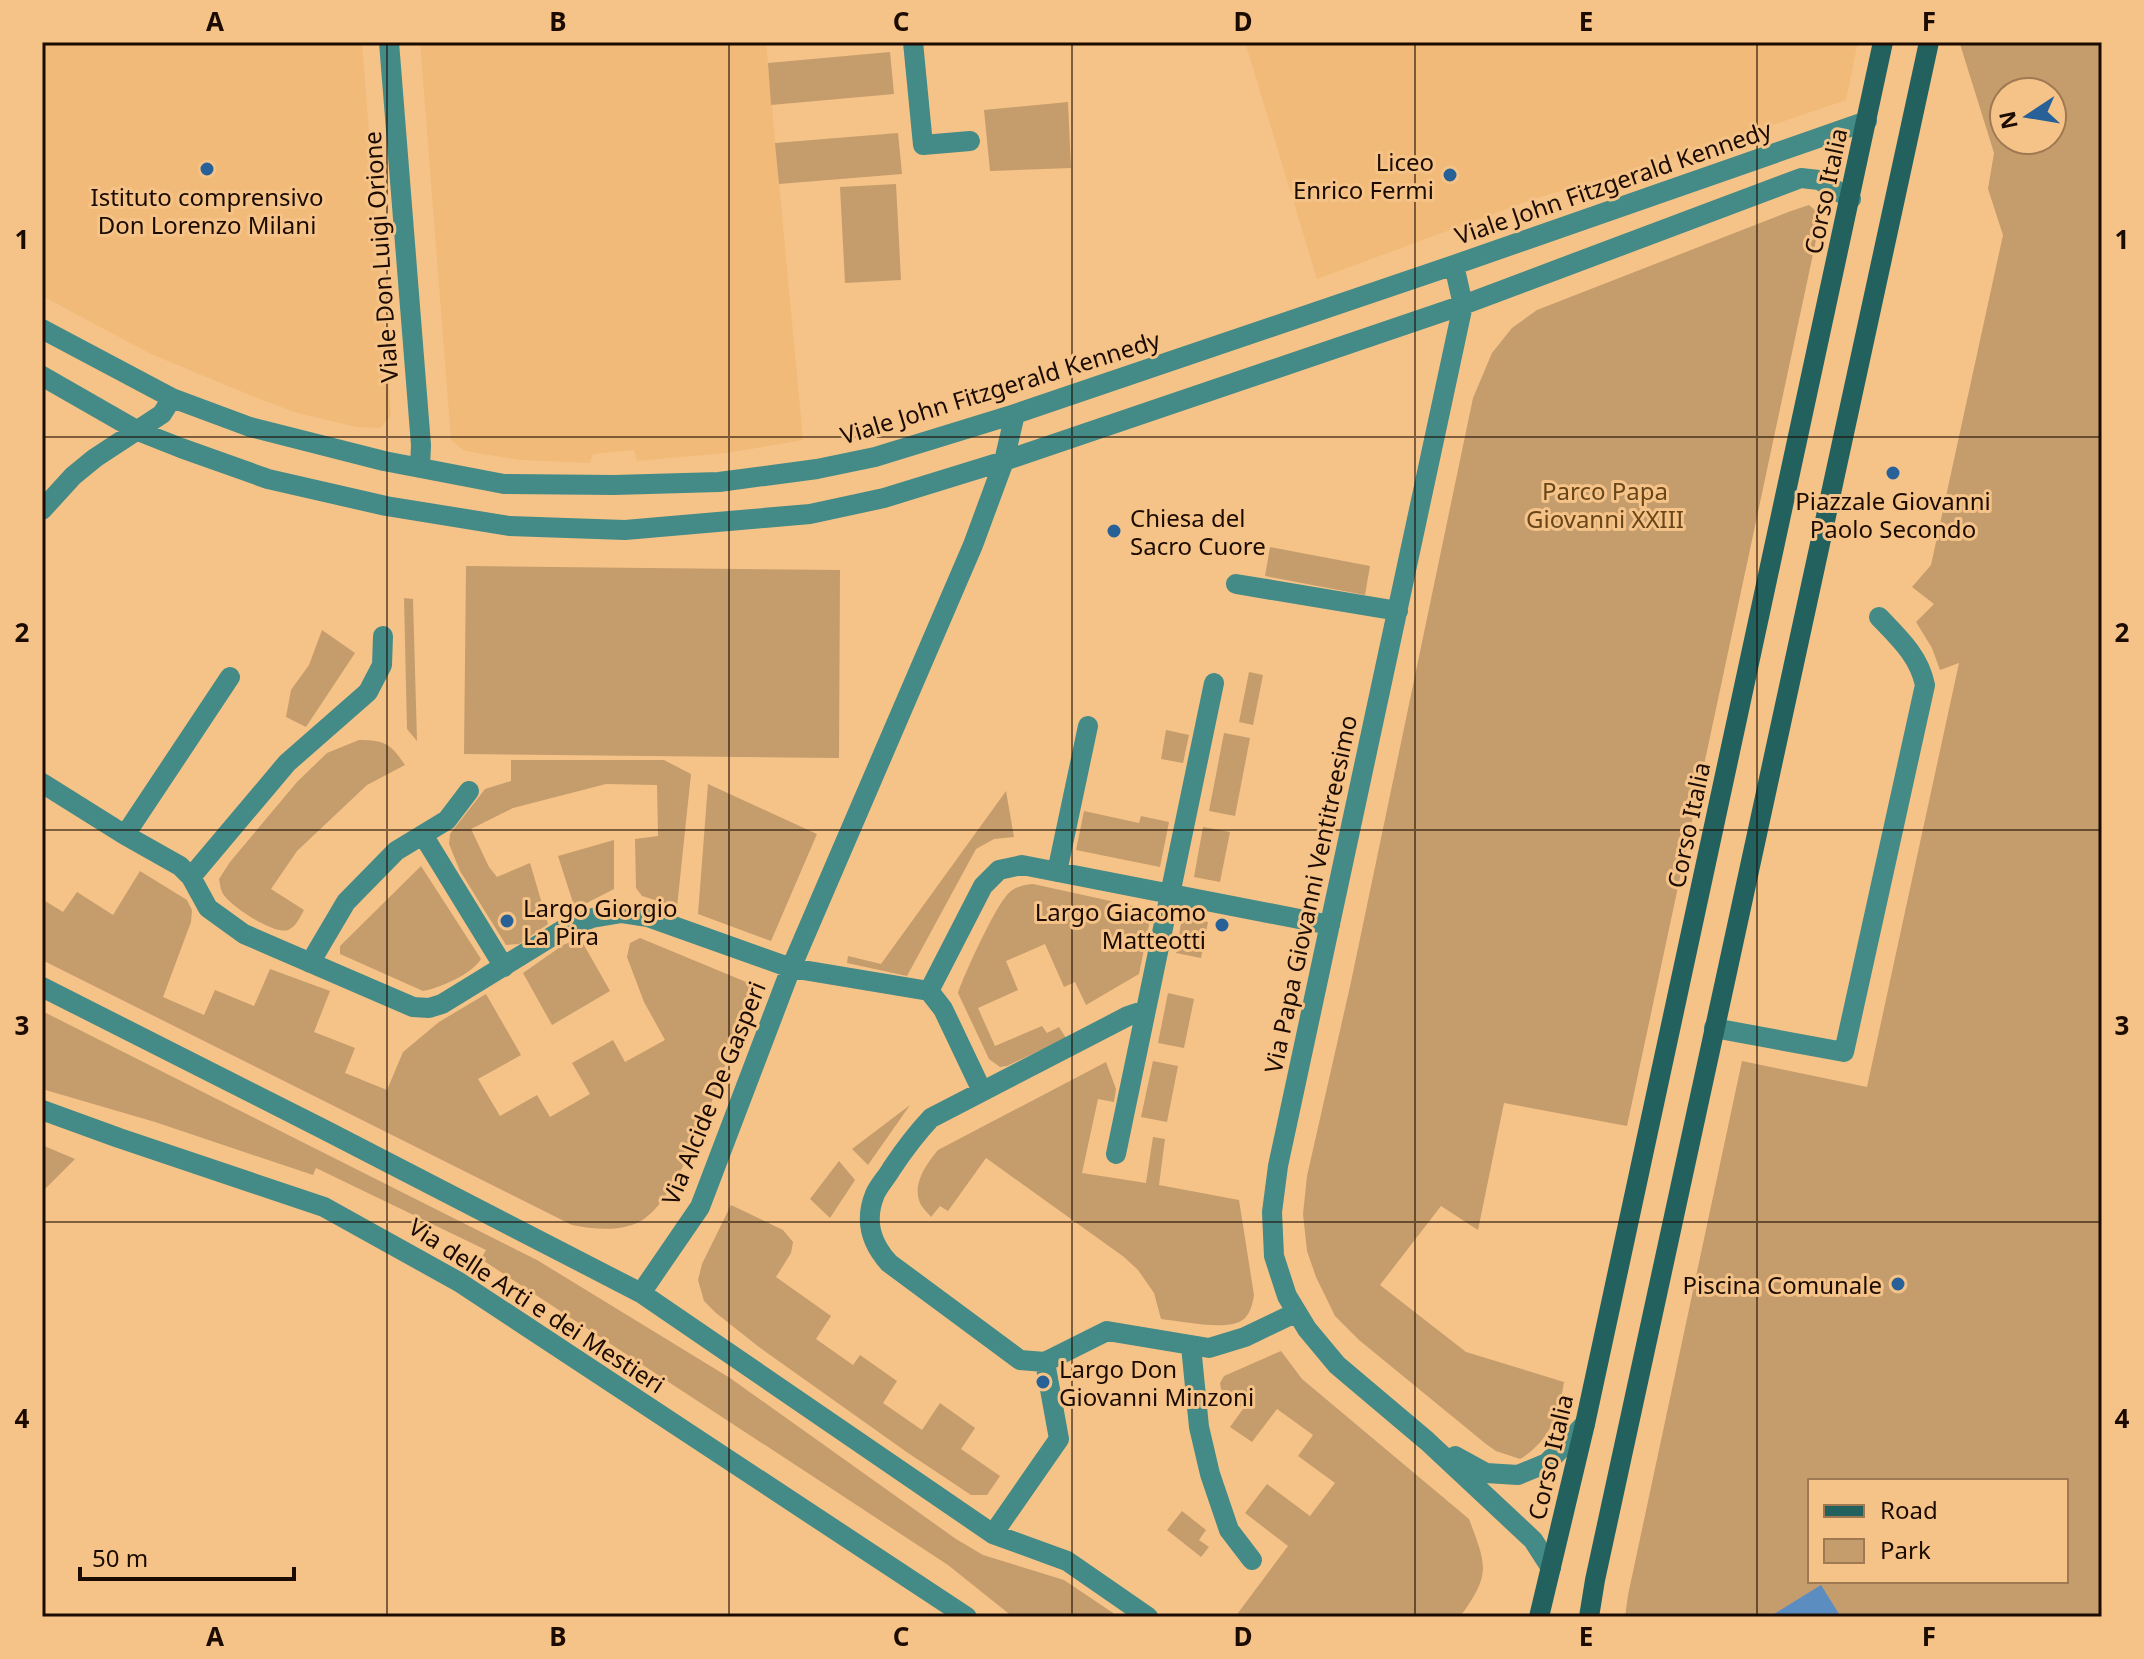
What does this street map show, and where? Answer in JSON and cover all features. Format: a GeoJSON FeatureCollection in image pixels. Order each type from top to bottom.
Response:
{"type":"FeatureCollection","features":[{"type":"Feature","properties":{"kind":"main road","name":"Corso Italia"},"geometry":{"type":"LineString","coordinates":[[1539,1617],[1585,1424],[1883,42]]}},
{"type":"Feature","properties":{"kind":"main road"},"geometry":{"type":"LineString","coordinates":[[1589,1617],[1929,42]]}},
{"type":"Feature","properties":{"kind":"street","name":"Viale Don Luigi Orione"},"geometry":{"type":"LineString","coordinates":[[389,42],[421,445],[420,468]]}},
{"type":"Feature","properties":{"kind":"street"},"geometry":{"type":"LineString","coordinates":[[913,42],[923,145],[970,141]]}},
{"type":"Feature","properties":{"kind":"street","name":"Viale John Fitzgerald Kennedy"},"geometry":{"type":"LineString","coordinates":[[42,329],[167,406],[384,461],[504,484],[719,482],[817,469],[875,457],[1015,414],[1867,121]]}},
{"type":"Feature","properties":{"kind":"street"},"geometry":{"type":"LineString","coordinates":[[42,376],[138,431],[160,440],[268,479],[386,506],[509,526],[625,530],[810,514],[884,498],[1004,461],[1463,305],[1801,178],[1819,180],[1851,199]]}},
{"type":"Feature","properties":{"kind":"street"},"geometry":{"type":"LineString","coordinates":[[1454,265],[1463,305]]}},
{"type":"Feature","properties":{"kind":"street","name":"Via Papa Giovanni Ventitreesimo"},"geometry":{"type":"LineString","coordinates":[[1427,1441],[1337,1365],[1307,1329],[1287,1296],[1274,1256],[1272,1212],[1278,1166],[1463,305]]}},
{"type":"Feature","properties":{"kind":"street"},"geometry":{"type":"LineString","coordinates":[[160,440],[167,406]]}},
{"type":"Feature","properties":{"kind":"street"},"geometry":{"type":"LineString","coordinates":[[42,510],[73,476],[138,431],[167,406]]}},
{"type":"Feature","properties":{"kind":"street","name":"Via Alcide De Gasperi"},"geometry":{"type":"LineString","coordinates":[[641,1293],[700,1207],[791,968],[973,545],[1004,461],[1015,414]]}},
{"type":"Feature","properties":{"kind":"street"},"geometry":{"type":"LineString","coordinates":[[1236,584],[1398,611]]}},
{"type":"Feature","properties":{"kind":"street"},"geometry":{"type":"LineString","coordinates":[[1714,1028],[1844,1052],[1925,685],[1922,668],[1879,617]]}},
{"type":"Feature","properties":{"kind":"street"},"geometry":{"type":"LineString","coordinates":[[191,877],[287,763],[368,692],[382,665],[383,636]]}},
{"type":"Feature","properties":{"kind":"street"},"geometry":{"type":"LineString","coordinates":[[125,835],[230,677]]}},
{"type":"Feature","properties":{"kind":"street"},"geometry":{"type":"LineString","coordinates":[[1116,1154],[1214,683]]}},
{"type":"Feature","properties":{"kind":"street"},"geometry":{"type":"LineString","coordinates":[[1057,872],[1088,726]]}},
{"type":"Feature","properties":{"kind":"street"},"geometry":{"type":"LineString","coordinates":[[42,783],[180,866],[191,877],[208,908],[244,934],[413,1007],[429,1008],[442,1004],[564,929],[592,918],[622,913],[648,917],[791,968],[929,991],[943,1009],[982,1091]]}},
{"type":"Feature","properties":{"kind":"street"},"geometry":{"type":"LineString","coordinates":[[310,963],[346,902],[396,851],[447,820],[469,791]]}},
{"type":"Feature","properties":{"kind":"street"},"geometry":{"type":"LineString","coordinates":[[423,835],[504,967]]}},
{"type":"Feature","properties":{"kind":"street"},"geometry":{"type":"LineString","coordinates":[[929,991],[983,886],[999,870],[1022,865],[1330,925]]}},
{"type":"Feature","properties":{"kind":"street"},"geometry":{"type":"LineString","coordinates":[[42,987],[641,1293],[993,1534],[1067,1561],[1148,1617]]}},
{"type":"Feature","properties":{"kind":"street"},"geometry":{"type":"LineString","coordinates":[[1146,1010],[1128,1016],[931,1118],[909,1141],[875,1193],[869,1214],[877,1250],[889,1263],[1020,1360],[1045,1362],[1107,1331],[1209,1348],[1233,1341],[1297,1312]]}},
{"type":"Feature","properties":{"kind":"street","name":"Via delle Arti e dei Mestieri"},"geometry":{"type":"LineString","coordinates":[[42,1110],[324,1207],[390,1242],[459,1282],[967,1617]]}},
{"type":"Feature","properties":{"kind":"street"},"geometry":{"type":"LineString","coordinates":[[1191,1346],[1199,1427],[1210,1474],[1229,1530],[1252,1560]]}},
{"type":"Feature","properties":{"kind":"street"},"geometry":{"type":"LineString","coordinates":[[993,1534],[1059,1439],[1045,1362]]}},
{"type":"Feature","properties":{"kind":"street"},"geometry":{"type":"LineString","coordinates":[[1427,1441],[1486,1473],[1518,1475],[1547,1463],[1585,1424]]}},
{"type":"Feature","properties":{"kind":"street"},"geometry":{"type":"LineString","coordinates":[[1427,1441],[1533,1540],[1551,1568]]}},
{"type":"Feature","properties":{"kind":"street"},"geometry":{"type":"LineString","coordinates":[[1595,1580],[1596,1617]]}},
{"type":"Feature","properties":{"kind":"shaded area","name":"Istituto comprensivo Don Lorenzo Milani"},"geometry":{"type":"Polygon","coordinates":[[[42,42],[362,42],[391,416],[380,428],[356,427],[294,412],[235,389],[151,354],[42,296],[42,42]]]}},
{"type":"Feature","properties":{"kind":"shaded area"},"geometry":{"type":"Polygon","coordinates":[[[420,42],[766,42],[803,440],[727,453],[637,461],[634,450],[593,454],[590,463],[521,460],[482,454],[463,450],[451,440],[420,42]]]}},
{"type":"Feature","properties":{"kind":"shaded area","name":"Liceo Enrico Fermi"},"geometry":{"type":"Polygon","coordinates":[[[1245,42],[1858,42],[1846,100],[1694,152],[1537,198],[1317,279],[1245,42]]]}},
{"type":"Feature","properties":{"kind":"green space"},"geometry":{"type":"Polygon","coordinates":[[[2102,42],[2102,1617],[1625,1617],[1742,1061],[1867,1087],[1959,663],[1940,670],[1932,648],[1916,622],[1934,604],[1912,587],[1931,565],[2003,235],[1988,189],[1994,156],[2068,156],[2068,76],[1988,76],[1988,134],[1960,44],[2102,42]]]}},
{"type":"Feature","properties":{"kind":"green space"},"geometry":{"type":"Polygon","coordinates":[[[890,52],[894,94],[771,105],[768,63],[890,52]]]}},
{"type":"Feature","properties":{"kind":"green space"},"geometry":{"type":"Polygon","coordinates":[[[1068,102],[1071,168],[990,171],[984,110],[1068,102]]]}},
{"type":"Feature","properties":{"kind":"green space"},"geometry":{"type":"Polygon","coordinates":[[[898,133],[902,174],[779,184],[775,143],[898,133]]]}},
{"type":"Feature","properties":{"kind":"green space"},"geometry":{"type":"Polygon","coordinates":[[[896,184],[901,280],[845,283],[840,187],[896,184]]]}},
{"type":"Feature","properties":{"kind":"green space","name":"Parco Papa Giovanni XXIII"},"geometry":{"type":"Polygon","coordinates":[[[1809,205],[1817,212],[1819,226],[1627,1126],[1504,1103],[1478,1230],[1441,1206],[1380,1285],[1466,1352],[1564,1382],[1551,1426],[1538,1444],[1520,1459],[1486,1444],[1359,1340],[1335,1316],[1307,1251],[1303,1214],[1307,1176],[1351,982],[1473,398],[1492,353],[1512,328],[1537,310],[1809,205]]]}},
{"type":"Feature","properties":{"kind":"green space"},"geometry":{"type":"Polygon","coordinates":[[[1270,547],[1370,566],[1365,595],[1265,576],[1270,547]]]}},
{"type":"Feature","properties":{"kind":"green space"},"geometry":{"type":"Polygon","coordinates":[[[466,566],[840,570],[839,758],[464,754],[466,566]]]}},
{"type":"Feature","properties":{"kind":"green space"},"geometry":{"type":"Polygon","coordinates":[[[404,598],[413,599],[417,741],[407,729],[404,598]]]}},
{"type":"Feature","properties":{"kind":"green space"},"geometry":{"type":"Polygon","coordinates":[[[322,630],[355,653],[306,727],[286,717],[291,690],[309,665],[322,630]]]}},
{"type":"Feature","properties":{"kind":"green space"},"geometry":{"type":"Polygon","coordinates":[[[1249,672],[1263,675],[1253,725],[1239,722],[1249,672]]]}},
{"type":"Feature","properties":{"kind":"green space"},"geometry":{"type":"Polygon","coordinates":[[[1166,730],[1189,735],[1183,763],[1161,759],[1166,730]]]}},
{"type":"Feature","properties":{"kind":"green space"},"geometry":{"type":"Polygon","coordinates":[[[1224,733],[1250,738],[1235,816],[1209,811],[1224,733]]]}},
{"type":"Feature","properties":{"kind":"green space"},"geometry":{"type":"Polygon","coordinates":[[[359,740],[386,745],[396,752],[405,765],[367,785],[297,851],[271,889],[304,910],[293,927],[281,930],[252,918],[226,898],[219,879],[297,782],[327,753],[359,740]]]}},
{"type":"Feature","properties":{"kind":"green space"},"geometry":{"type":"Polygon","coordinates":[[[511,760],[664,760],[691,774],[677,907],[642,896],[636,888],[635,839],[658,836],[657,785],[606,784],[513,808],[471,829],[497,877],[530,863],[548,924],[519,944],[506,945],[460,871],[449,844],[450,834],[485,789],[511,781],[511,760]]]}},
{"type":"Feature","properties":{"kind":"green space"},"geometry":{"type":"Polygon","coordinates":[[[708,784],[817,834],[771,941],[698,914],[708,784]]]}},
{"type":"Feature","properties":{"kind":"green space"},"geometry":{"type":"Polygon","coordinates":[[[1006,791],[1014,837],[994,839],[976,849],[907,976],[847,963],[848,956],[881,964],[1006,791]]]}},
{"type":"Feature","properties":{"kind":"green space"},"geometry":{"type":"Polygon","coordinates":[[[1084,811],[1139,823],[1141,816],[1169,822],[1160,867],[1076,850],[1084,811]]]}},
{"type":"Feature","properties":{"kind":"green space"},"geometry":{"type":"Polygon","coordinates":[[[1203,827],[1230,832],[1220,882],[1194,877],[1203,827]]]}},
{"type":"Feature","properties":{"kind":"green space"},"geometry":{"type":"Polygon","coordinates":[[[614,840],[614,889],[575,909],[558,856],[614,840]]]}},
{"type":"Feature","properties":{"kind":"green space"},"geometry":{"type":"Polygon","coordinates":[[[421,866],[481,959],[455,980],[423,991],[340,954],[340,946],[421,866]]]}},
{"type":"Feature","properties":{"kind":"green space"},"geometry":{"type":"Polygon","coordinates":[[[140,871],[187,900],[192,910],[191,922],[163,997],[204,1015],[215,990],[254,1006],[270,969],[330,991],[314,1032],[355,1048],[345,1073],[387,1090],[403,1052],[439,1022],[486,994],[521,1055],[478,1079],[500,1116],[537,1095],[550,1117],[590,1094],[572,1063],[613,1040],[625,1062],[665,1040],[644,1002],[627,957],[630,943],[640,938],[751,984],[707,1114],[674,1182],[657,1207],[639,1222],[623,1227],[572,1225],[42,960],[42,899],[63,912],[77,892],[113,915],[140,871]]]}},
{"type":"Feature","properties":{"kind":"green space"},"geometry":{"type":"Polygon","coordinates":[[[1033,884],[1152,910],[1139,974],[1086,1005],[1075,982],[1064,987],[1045,944],[1006,961],[1018,990],[978,1008],[995,1046],[1042,1026],[1047,1033],[1059,1027],[1066,1038],[1000,1067],[989,1059],[958,993],[1004,898],[1015,888],[1033,884]]]}},
{"type":"Feature","properties":{"kind":"green space"},"geometry":{"type":"Polygon","coordinates":[[[1182,917],[1208,922],[1201,958],[1176,953],[1182,917]]]}},
{"type":"Feature","properties":{"kind":"green space"},"geometry":{"type":"Polygon","coordinates":[[[580,938],[610,991],[552,1025],[523,973],[563,945],[580,938]]]}},
{"type":"Feature","properties":{"kind":"green space"},"geometry":{"type":"Polygon","coordinates":[[[1168,993],[1194,999],[1184,1048],[1158,1043],[1168,993]]]}},
{"type":"Feature","properties":{"kind":"green space"},"geometry":{"type":"Polygon","coordinates":[[[42,1011],[537,1260],[730,1378],[956,1539],[983,1555],[1064,1580],[1119,1617],[1013,1617],[948,1565],[481,1259],[486,1250],[316,1168],[313,1175],[155,1122],[42,1089],[42,1011]]]}},
{"type":"Feature","properties":{"kind":"green space"},"geometry":{"type":"Polygon","coordinates":[[[1153,1061],[1178,1066],[1167,1122],[1141,1117],[1153,1061]]]}},
{"type":"Feature","properties":{"kind":"green space"},"geometry":{"type":"Polygon","coordinates":[[[1106,1062],[1116,1089],[1114,1102],[1098,1099],[1082,1173],[1146,1183],[1153,1137],[1165,1139],[1159,1185],[1239,1200],[1254,1295],[1248,1314],[1237,1323],[1216,1325],[1161,1319],[1154,1293],[1138,1270],[1124,1257],[986,1158],[948,1211],[940,1206],[931,1217],[922,1207],[918,1186],[926,1166],[938,1150],[1106,1062]]]}},
{"type":"Feature","properties":{"kind":"green space"},"geometry":{"type":"Polygon","coordinates":[[[910,1105],[868,1165],[852,1149],[910,1105]]]}},
{"type":"Feature","properties":{"kind":"green space"},"geometry":{"type":"Polygon","coordinates":[[[42,1145],[75,1159],[42,1192],[42,1145]]]}},
{"type":"Feature","properties":{"kind":"green space"},"geometry":{"type":"Polygon","coordinates":[[[839,1161],[855,1180],[830,1218],[810,1199],[839,1161]]]}},
{"type":"Feature","properties":{"kind":"green space"},"geometry":{"type":"Polygon","coordinates":[[[731,1205],[783,1230],[793,1242],[791,1253],[776,1277],[831,1316],[816,1339],[853,1365],[860,1355],[897,1381],[883,1403],[922,1430],[940,1403],[975,1428],[961,1449],[1000,1476],[987,1495],[971,1495],[908,1453],[759,1347],[704,1301],[698,1280],[702,1264],[731,1205]]]}},
{"type":"Feature","properties":{"kind":"green space"},"geometry":{"type":"Polygon","coordinates":[[[1281,1351],[1302,1379],[1469,1519],[1480,1549],[1483,1570],[1477,1590],[1460,1617],[1235,1617],[1288,1546],[1245,1513],[1267,1484],[1310,1516],[1335,1483],[1298,1456],[1313,1435],[1277,1409],[1252,1442],[1230,1427],[1243,1409],[1221,1389],[1224,1376],[1281,1351]]]}},
{"type":"Feature","properties":{"kind":"green space"},"geometry":{"type":"Polygon","coordinates":[[[1182,1511],[1206,1530],[1199,1540],[1209,1547],[1201,1557],[1167,1530],[1182,1511]]]}},
{"type":"Feature","properties":{"kind":"water"},"geometry":{"type":"Polygon","coordinates":[[[1821,1585],[1839,1614],[1834,1617],[1775,1617],[1774,1614],[1821,1585]]]}},
{"type":"Feature","properties":{"kind":"place","name":"Istituto comprensivo Don Lorenzo Milani"},"geometry":{"type":"Point","coordinates":[207,169]}},
{"type":"Feature","properties":{"kind":"place","name":"Liceo Enrico Fermi"},"geometry":{"type":"Point","coordinates":[1450,175]}},
{"type":"Feature","properties":{"kind":"place","name":"Piazzale Giovanni Paolo Secondo"},"geometry":{"type":"Point","coordinates":[1893,473]}},
{"type":"Feature","properties":{"kind":"place","name":"Chiesa del Sacro Cuore"},"geometry":{"type":"Point","coordinates":[1114,531]}},
{"type":"Feature","properties":{"kind":"place","name":"Largo Giorgio La Pira"},"geometry":{"type":"Point","coordinates":[507,921]}},
{"type":"Feature","properties":{"kind":"place","name":"Largo Giacomo Matteotti"},"geometry":{"type":"Point","coordinates":[1222,925]}},
{"type":"Feature","properties":{"kind":"place","name":"Piscina Comunale"},"geometry":{"type":"Point","coordinates":[1898,1284]}},
{"type":"Feature","properties":{"kind":"place","name":"Largo Don Giovanni Minzoni"},"geometry":{"type":"Point","coordinates":[1043,1382]}}]}
